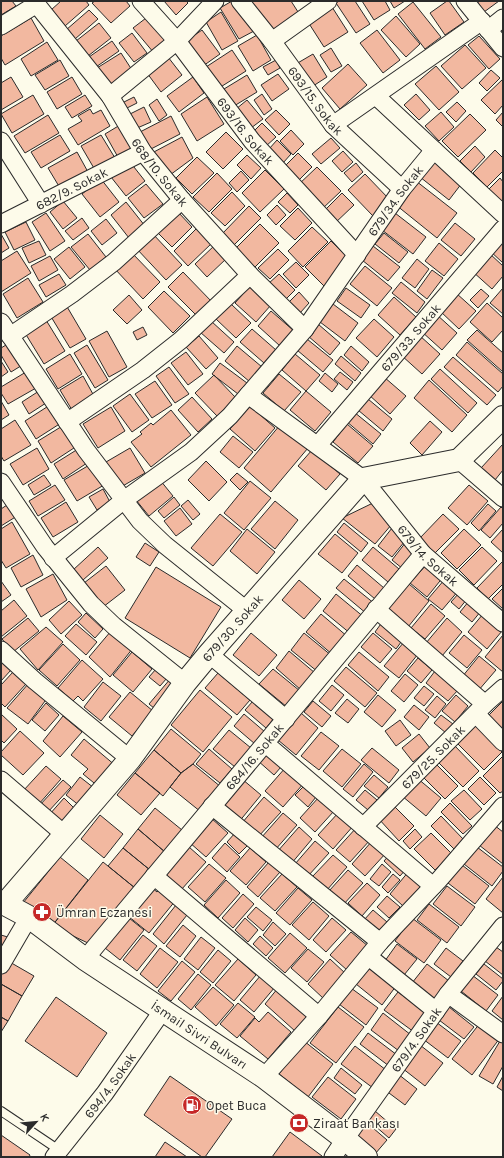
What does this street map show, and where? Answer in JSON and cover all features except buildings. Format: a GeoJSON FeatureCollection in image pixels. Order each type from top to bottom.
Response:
{"type":"FeatureCollection","features":[{"type":"Feature","properties":{"kind":"street","name":"693/16. Sokak"},"geometry":{"type":"LineString","coordinates":[[141,1],[177,41],[252,141],[357,255]]}},
{"type":"Feature","properties":{"kind":"street"},"geometry":{"type":"LineString","coordinates":[[110,96],[177,41],[215,1]]}},
{"type":"Feature","properties":{"kind":"street","name":"693/15. Sokak"},"geometry":{"type":"LineString","coordinates":[[240,1],[272,41],[333,125],[402,189]]}},
{"type":"Feature","properties":{"kind":"street"},"geometry":{"type":"LineString","coordinates":[[272,41],[328,1]]}},
{"type":"Feature","properties":{"kind":"street"},"geometry":{"type":"LineString","coordinates":[[465,1],[503,48]]}},
{"type":"Feature","properties":{"kind":"street"},"geometry":{"type":"LineString","coordinates":[[1,26],[35,3]]}},
{"type":"Feature","properties":{"kind":"street","name":"668/10. Sokak"},"geometry":{"type":"LineString","coordinates":[[35,3],[110,96],[143,152],[182,200],[250,276],[305,329]]}},
{"type":"Feature","properties":{"kind":"street"},"geometry":{"type":"LineString","coordinates":[[333,125],[485,26],[503,18]]}},
{"type":"Feature","properties":{"kind":"street"},"geometry":{"type":"LineString","coordinates":[[376,96],[503,214]]}},
{"type":"Feature","properties":{"kind":"street"},"geometry":{"type":"LineString","coordinates":[[1,141],[41,204]]}},
{"type":"Feature","properties":{"kind":"street","name":"679/34. Sokak"},"geometry":{"type":"LineString","coordinates":[[53,558],[124,500],[190,452],[230,416],[305,329],[402,189],[434,150]]}},
{"type":"Feature","properties":{"kind":"street","name":"682/9. Sokak"},"geometry":{"type":"LineString","coordinates":[[1,224],[143,152]]}},
{"type":"Feature","properties":{"kind":"street"},"geometry":{"type":"LineString","coordinates":[[10,336],[72,294],[108,266],[182,200]]}},
{"type":"Feature","properties":{"kind":"street","name":"679/33. Sokak"},"geometry":{"type":"LineString","coordinates":[[318,445],[503,229]]}},
{"type":"Feature","properties":{"kind":"street"},"geometry":{"type":"LineString","coordinates":[[68,422],[143,370],[181,340],[250,276]]}},
{"type":"Feature","properties":{"kind":"street"},"geometry":{"type":"LineString","coordinates":[[1,322],[86,450],[140,521],[165,545],[246,610]]}},
{"type":"Feature","properties":{"kind":"street","name":"679/14. Sokak"},"geometry":{"type":"LineString","coordinates":[[248,395],[363,479],[423,554],[503,624]]}},
{"type":"Feature","properties":{"kind":"street"},"geometry":{"type":"LineString","coordinates":[[363,479],[459,460],[503,417]]}},
{"type":"Feature","properties":{"kind":"street"},"geometry":{"type":"LineString","coordinates":[[459,460],[503,498]]}},
{"type":"Feature","properties":{"kind":"street","name":"679/30. Sokak"},"geometry":{"type":"LineString","coordinates":[[2,907],[130,759],[185,683],[246,610],[363,479]]}},
{"type":"Feature","properties":{"kind":"street"},"geometry":{"type":"LineString","coordinates":[[1,482],[53,558],[91,604],[185,683]]}},
{"type":"Feature","properties":{"kind":"street","name":"684/16. Sokak"},"geometry":{"type":"LineString","coordinates":[[85,959],[212,806],[266,744],[423,554]]}},
{"type":"Feature","properties":{"kind":"street"},"geometry":{"type":"LineString","coordinates":[[376,609],[480,709],[503,742]]}},
{"type":"Feature","properties":{"kind":"street"},"geometry":{"type":"LineString","coordinates":[[1,650],[35,681],[130,759]]}},
{"type":"Feature","properties":{"kind":"street"},"geometry":{"type":"LineString","coordinates":[[209,654],[286,719]]}},
{"type":"Feature","properties":{"kind":"street","name":"679/25. Sokak"},"geometry":{"type":"LineString","coordinates":[[363,827],[480,709],[503,688]]}},
{"type":"Feature","properties":{"kind":"street"},"geometry":{"type":"LineString","coordinates":[[266,744],[433,886]]}},
{"type":"Feature","properties":{"kind":"street"},"geometry":{"type":"LineString","coordinates":[[1,780],[64,834]]}},
{"type":"Feature","properties":{"kind":"street"},"geometry":{"type":"LineString","coordinates":[[212,806],[380,942]]}},
{"type":"Feature","properties":{"kind":"street"},"geometry":{"type":"LineString","coordinates":[[264,1077],[319,1016],[380,942],[433,886],[503,806]]}},
{"type":"Feature","properties":{"kind":"street"},"geometry":{"type":"LineString","coordinates":[[154,876],[319,1016]]}},
{"type":"Feature","properties":{"kind":"street","name":"İsmail Sivri Bulvarı"},"geometry":{"type":"LineString","coordinates":[[2,907],[30,917],[85,959],[264,1077],[345,1138],[366,1157]]}},
{"type":"Feature","properties":{"kind":"street"},"geometry":{"type":"LineString","coordinates":[[1,965],[30,917]]}},
{"type":"Feature","properties":{"kind":"street","name":"679/4. Sokak"},"geometry":{"type":"LineString","coordinates":[[333,1157],[448,994],[503,926]]}},
{"type":"Feature","properties":{"kind":"street"},"geometry":{"type":"LineString","coordinates":[[369,957],[436,1011]]}},
{"type":"Feature","properties":{"kind":"street"},"geometry":{"type":"LineString","coordinates":[[448,994],[503,1034]]}},
{"type":"Feature","properties":{"kind":"street","name":"694/4. Sokak"},"geometry":{"type":"LineString","coordinates":[[61,1154],[163,1010]]}},
{"type":"Feature","properties":{"kind":"lane"},"geometry":{"type":"LineString","coordinates":[[1,1111],[61,1154]]}},
{"type":"Feature","properties":{"kind":"place","name":"Ümran Eczanesi"},"geometry":{"type":"Point","coordinates":[42,912]}},
{"type":"Feature","properties":{"kind":"place","name":"Opet Buca"},"geometry":{"type":"Point","coordinates":[192,1105]}},
{"type":"Feature","properties":{"kind":"place","name":"Ziraat Bankası"},"geometry":{"type":"Point","coordinates":[299,1123]}}]}
